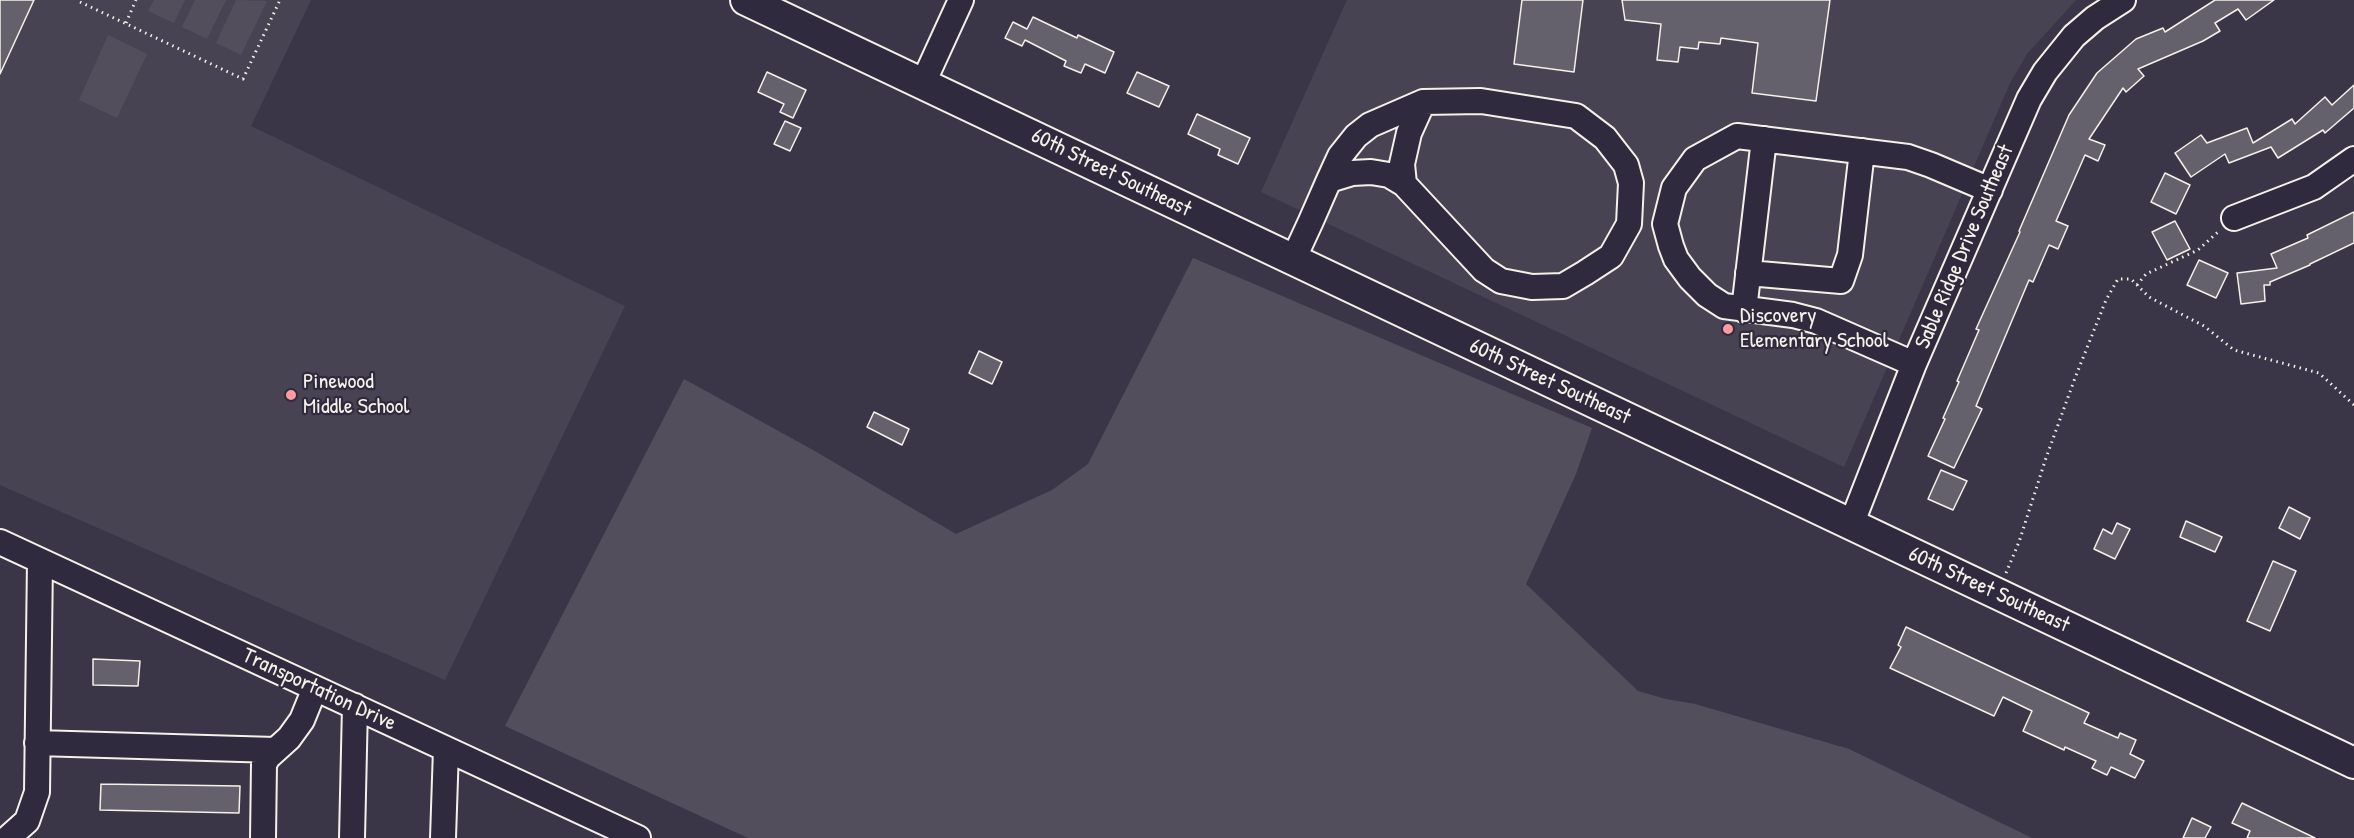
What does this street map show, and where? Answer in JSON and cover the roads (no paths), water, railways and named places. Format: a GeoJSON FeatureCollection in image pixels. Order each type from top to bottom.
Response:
{"type":"FeatureCollection","features":[{"type":"Feature","properties":{"kind":"main road","name":"60th Street Southeast"},"geometry":{"type":"LineString","coordinates":[[746,0],[2354,763]]}},
{"type":"Feature","properties":{"kind":"street"},"geometry":{"type":"LineString","coordinates":[[923,83],[961,0]]}},
{"type":"Feature","properties":{"kind":"street","name":"Sable Ridge Drive Southeast"},"geometry":{"type":"LineString","coordinates":[[1851,525],[1914,364],[2029,99],[2044,72],[2091,9],[2123,0]]}},
{"type":"Feature","properties":{"kind":"street"},"geometry":{"type":"LineString","coordinates":[[1293,260],[1329,180],[1340,156],[1356,136],[1370,125],[1423,102],[1481,101],[1576,116],[1605,138],[1626,165],[1631,183],[1629,224],[1611,255],[1585,273],[1563,286],[1532,287],[1501,280],[1484,270],[1404,184],[1389,175],[1371,172],[1352,173],[1329,180]]}},
{"type":"Feature","properties":{"kind":"street"},"geometry":{"type":"LineString","coordinates":[[1404,184],[1402,164],[1409,134],[1423,102]]}},
{"type":"Feature","properties":{"kind":"street"},"geometry":{"type":"LineString","coordinates":[[1914,364],[1816,321],[1793,315],[1724,306],[1707,295],[1676,259],[1665,224],[1674,188],[1695,159],[1737,136],[1908,157],[1990,190]]}},
{"type":"Feature","properties":{"kind":"street"},"geometry":{"type":"LineString","coordinates":[[1744,310],[1764,139]]}},
{"type":"Feature","properties":{"kind":"street"},"geometry":{"type":"LineString","coordinates":[[1748,273],[1841,281],[1850,255],[1862,151]]}},
{"type":"Feature","properties":{"kind":"street"},"geometry":{"type":"LineString","coordinates":[[2234,218],[2314,187],[2354,159]]}},
{"type":"Feature","properties":{"kind":"street","name":"Transportation Drive"},"geometry":{"type":"LineString","coordinates":[[0,542],[636,838]]}},
{"type":"Feature","properties":{"kind":"street"},"geometry":{"type":"LineString","coordinates":[[8,838],[27,821],[36,792],[40,561]]}},
{"type":"Feature","properties":{"kind":"street"},"geometry":{"type":"LineString","coordinates":[[263,838],[264,764],[267,757],[289,738],[302,720],[315,688]]}},
{"type":"Feature","properties":{"kind":"street"},"geometry":{"type":"LineString","coordinates":[[352,838],[355,706]]}},
{"type":"Feature","properties":{"kind":"street"},"geometry":{"type":"LineString","coordinates":[[37,743],[275,750]]}},
{"type":"Feature","properties":{"kind":"street"},"geometry":{"type":"LineString","coordinates":[[443,838],[446,749]]}},
{"type":"Feature","properties":{"kind":"place","name":"Discovery Elementary School"},"geometry":{"type":"Point","coordinates":[1728,329]}},
{"type":"Feature","properties":{"kind":"place","name":"Pinewood Middle School"},"geometry":{"type":"Point","coordinates":[291,395]}}]}
